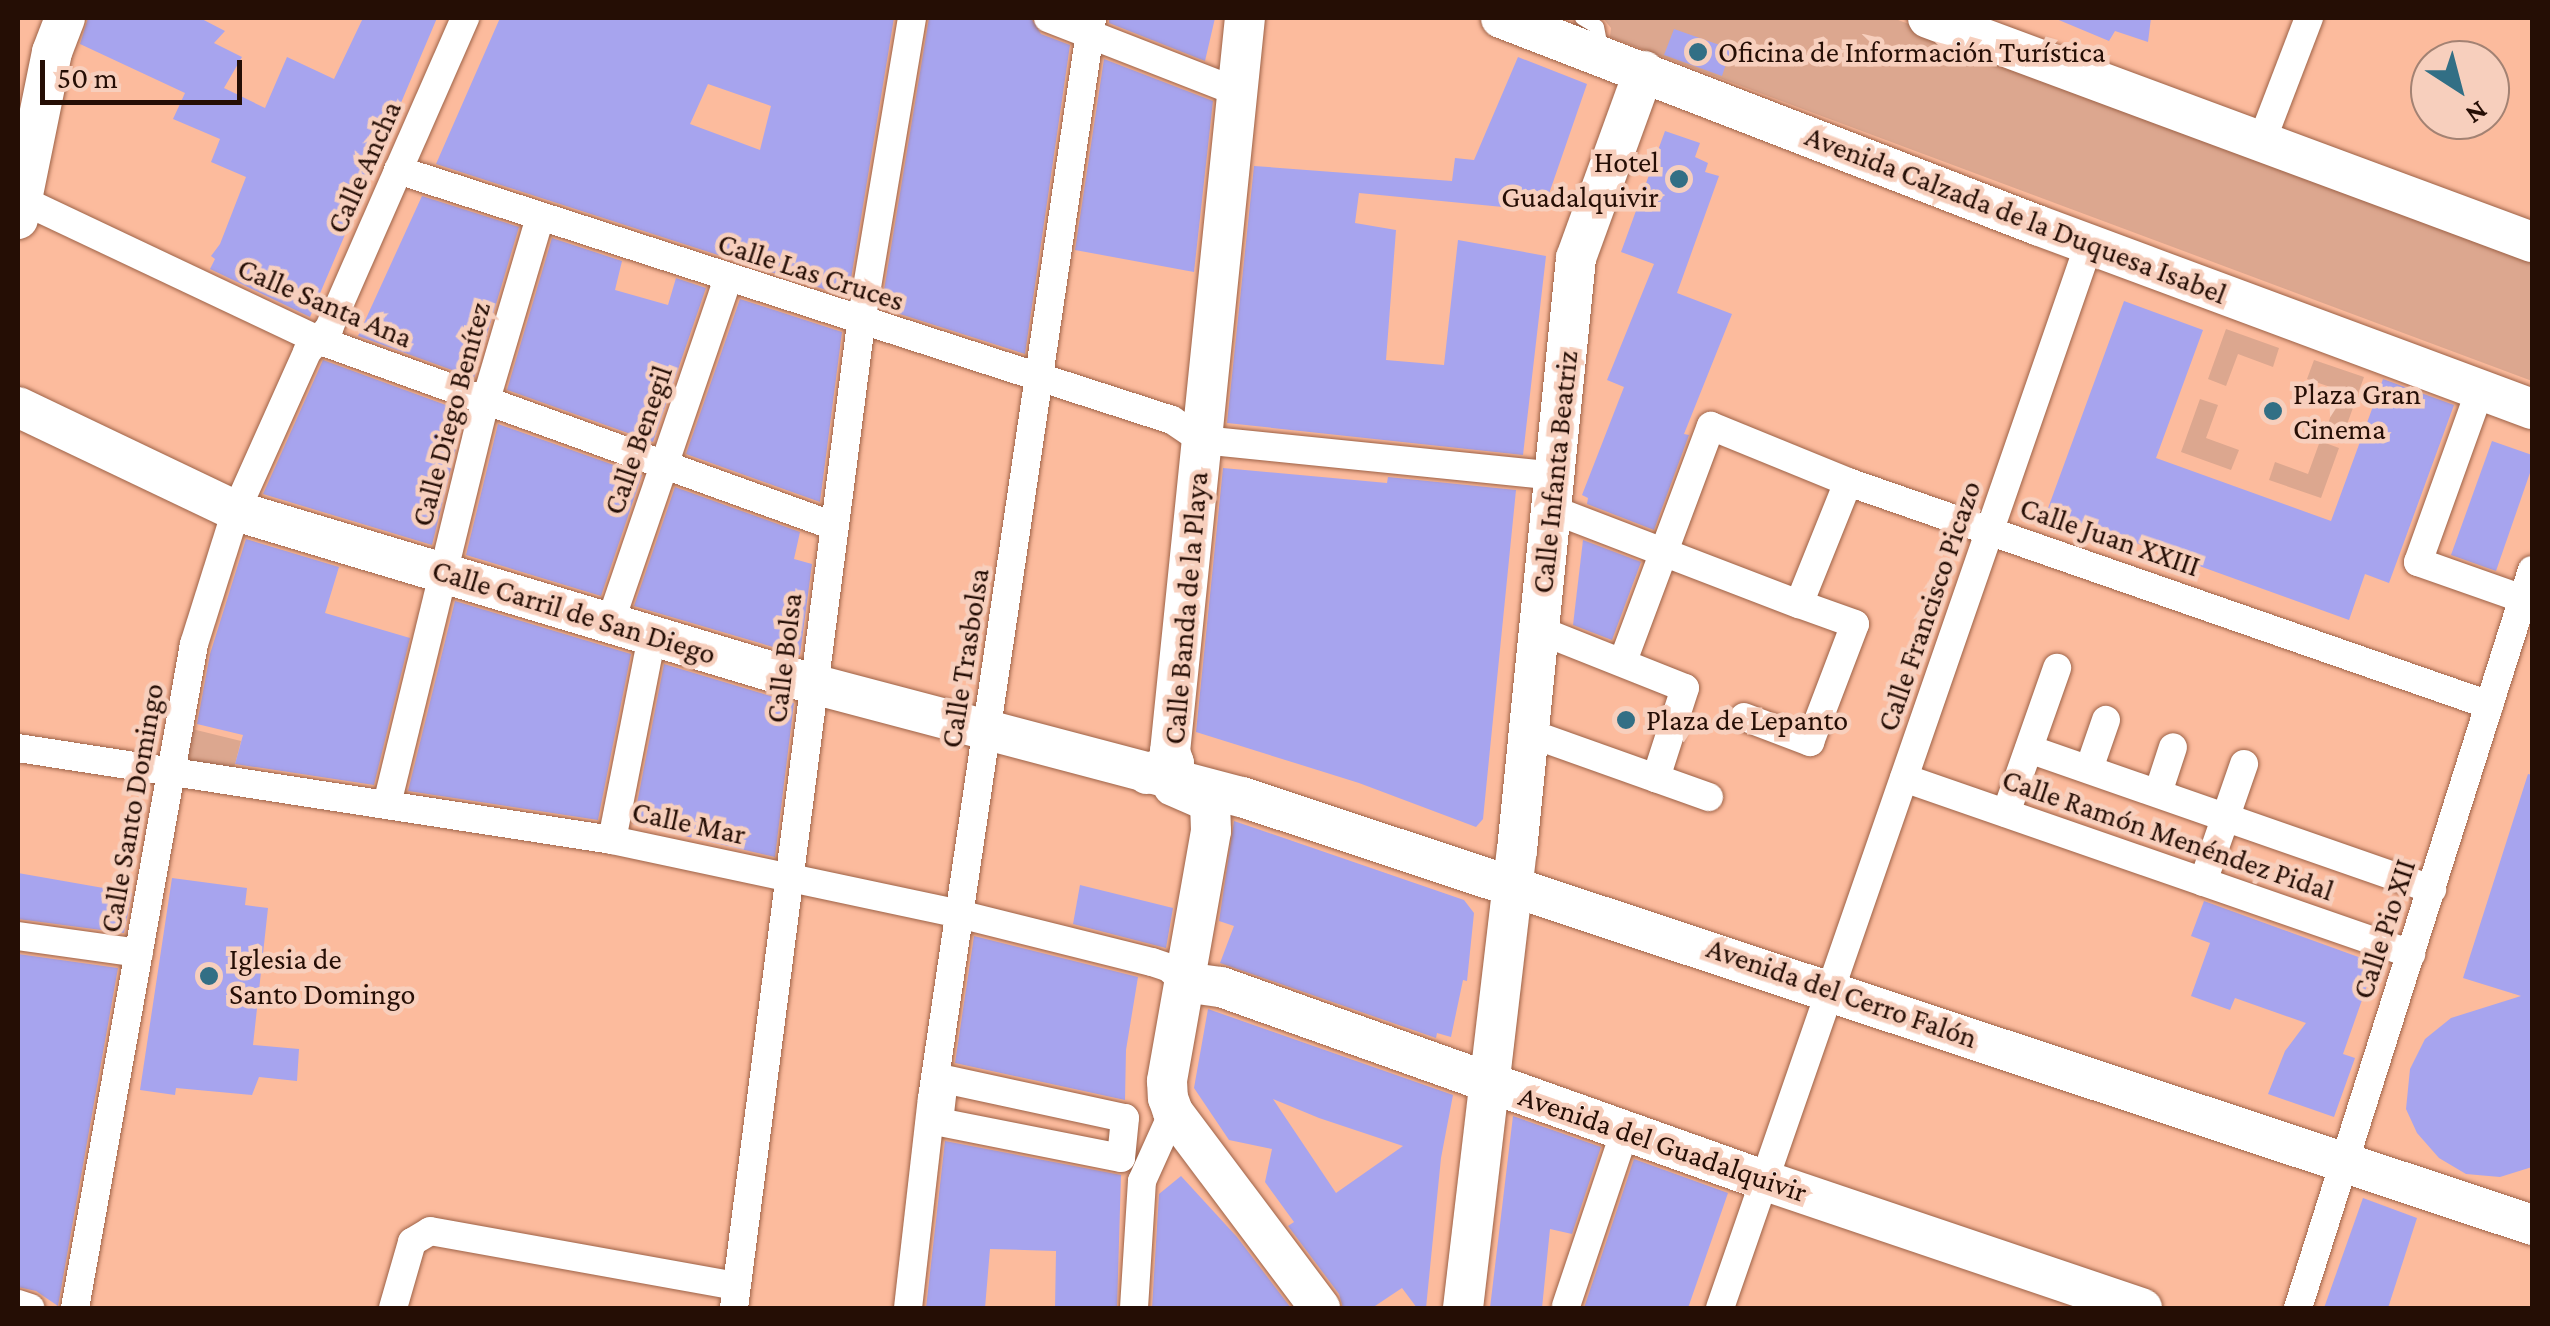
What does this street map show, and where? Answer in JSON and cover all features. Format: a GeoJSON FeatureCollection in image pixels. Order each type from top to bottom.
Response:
{"type":"FeatureCollection","features":[{"type":"Feature","properties":{"kind":"street"},"geometry":{"type":"LineString","coordinates":[[21,210],[52,52],[65,18]]}},
{"type":"Feature","properties":{"kind":"street","name":"Calle Ancha"},"geometry":{"type":"LineString","coordinates":[[318,340],[329,328],[465,18]]}},
{"type":"Feature","properties":{"kind":"street","name":"Calle Bolsa"},"geometry":{"type":"LineString","coordinates":[[735,1297],[861,323],[912,18]]}},
{"type":"Feature","properties":{"kind":"street"},"geometry":{"type":"LineString","coordinates":[[1048,18],[1091,26],[1235,91]]}},
{"type":"Feature","properties":{"kind":"street","name":"Calle Banda de la Playa"},"geometry":{"type":"LineString","coordinates":[[1147,774],[1174,763],[1170,752],[1235,91],[1246,18]]}},
{"type":"Feature","properties":{"kind":"street","name":"Avenida Calzada de la Duquesa Isabel"},"geometry":{"type":"LineString","coordinates":[[1500,18],[2532,409]]}},
{"type":"Feature","properties":{"kind":"street"},"geometry":{"type":"LineString","coordinates":[[1928,18],[2261,143],[2528,232]]}},
{"type":"Feature","properties":{"kind":"street"},"geometry":{"type":"LineString","coordinates":[[2261,143],[2309,18]]}},
{"type":"Feature","properties":{"kind":"street","name":"Calle Trasbolsa"},"geometry":{"type":"LineString","coordinates":[[908,1308],[959,914],[1091,26]]}},
{"type":"Feature","properties":{"kind":"street","name":"Calle Infanta Beatriz"},"geometry":{"type":"LineString","coordinates":[[1463,1308],[1529,733],[1576,258],[1644,71]]}},
{"type":"Feature","properties":{"kind":"street","name":"Calle Las Cruces"},"geometry":{"type":"LineString","coordinates":[[398,170],[861,323],[1172,420],[1202,440]]}},
{"type":"Feature","properties":{"kind":"street","name":"Calle Santa Ana"},"geometry":{"type":"LineString","coordinates":[[21,210],[318,340],[834,526]]}},
{"type":"Feature","properties":{"kind":"street","name":"Calle Diego Benítez"},"geometry":{"type":"LineString","coordinates":[[387,804],[485,403],[540,217]]}},
{"type":"Feature","properties":{"kind":"street","name":"Calle Francisco Picazo"},"geometry":{"type":"LineString","coordinates":[[1720,1308],[2089,244]]}},
{"type":"Feature","properties":{"kind":"street","name":"Calle Benegil"},"geometry":{"type":"LineString","coordinates":[[610,624],[728,279]]}},
{"type":"Feature","properties":{"kind":"street","name":"Calle Santo Domingo"},"geometry":{"type":"LineString","coordinates":[[75,1308],[194,644],[236,511],[307,352],[318,340]]}},
{"type":"Feature","properties":{"kind":"street"},"geometry":{"type":"LineString","coordinates":[[2480,390],[2418,562],[2523,599]]}},
{"type":"Feature","properties":{"kind":"street","name":"Calle Carril de San Diego"},"geometry":{"type":"LineString","coordinates":[[18,407],[236,511],[813,684],[1147,774]]}},
{"type":"Feature","properties":{"kind":"street","name":"Calle Juan XXIII"},"geometry":{"type":"LineString","coordinates":[[1663,552],[1711,426],[1848,482],[2488,704]]}},
{"type":"Feature","properties":{"kind":"street"},"geometry":{"type":"LineString","coordinates":[[1202,440],[1552,492],[1663,552],[1855,624],[1810,742],[1744,718]]}},
{"type":"Feature","properties":{"kind":"street"},"geometry":{"type":"LineString","coordinates":[[1799,604],[1848,482]]}},
{"type":"Feature","properties":{"kind":"street"},"geometry":{"type":"LineString","coordinates":[[1623,662],[1663,552]]}},
{"type":"Feature","properties":{"kind":"street","name":"Calle Pio XII"},"geometry":{"type":"LineString","coordinates":[[2298,1308],[2532,570]]}},
{"type":"Feature","properties":{"kind":"street"},"geometry":{"type":"LineString","coordinates":[[1539,630],[1686,688],[1656,778]]}},
{"type":"Feature","properties":{"kind":"street"},"geometry":{"type":"LineString","coordinates":[[612,840],[652,636]]}},
{"type":"Feature","properties":{"kind":"street"},"geometry":{"type":"LineString","coordinates":[[2006,813],[2057,668]]}},
{"type":"Feature","properties":{"kind":"street"},"geometry":{"type":"LineString","coordinates":[[2089,769],[2106,720]]}},
{"type":"Feature","properties":{"kind":"street"},"geometry":{"type":"LineString","coordinates":[[1529,733],[1709,796]]}},
{"type":"Feature","properties":{"kind":"street"},"geometry":{"type":"LineString","coordinates":[[2158,793],[2173,747]]}},
{"type":"Feature","properties":{"kind":"street","name":"Calle Mar"},"geometry":{"type":"LineString","coordinates":[[18,748],[612,840],[959,914],[1152,962],[1169,968],[1184,982]]}},
{"type":"Feature","properties":{"kind":"street"},"geometry":{"type":"LineString","coordinates":[[2029,748],[2432,889]]}},
{"type":"Feature","properties":{"kind":"street"},"geometry":{"type":"LineString","coordinates":[[2203,882],[2244,764]]}},
{"type":"Feature","properties":{"kind":"street","name":"Calle Banda de la Playa"},"geometry":{"type":"LineString","coordinates":[[1134,1308],[1142,1180],[1173,1112],[1167,1081],[1211,831],[1210,802],[1147,774]]}},
{"type":"Feature","properties":{"kind":"street","name":"Avenida del Cerro Falón"},"geometry":{"type":"LineString","coordinates":[[1147,774],[1242,797],[1512,883],[2532,1226]]}},
{"type":"Feature","properties":{"kind":"street","name":"Calle Ramón Menéndez Pidal"},"geometry":{"type":"LineString","coordinates":[[1904,778],[2411,954]]}},
{"type":"Feature","properties":{"kind":"street"},"geometry":{"type":"LineString","coordinates":[[18,936],[139,953]]}},
{"type":"Feature","properties":{"kind":"street","name":"Avenida del Guadalquivir"},"geometry":{"type":"LineString","coordinates":[[1184,982],[1222,987],[1766,1181],[2142,1308]]}},
{"type":"Feature","properties":{"kind":"street"},"geometry":{"type":"LineString","coordinates":[[944,1079],[1126,1118],[1121,1158],[939,1122],[944,1079]]}},
{"type":"Feature","properties":{"kind":"street"},"geometry":{"type":"LineString","coordinates":[[1173,1112],[1320,1308]]}},
{"type":"Feature","properties":{"kind":"street"},"geometry":{"type":"LineString","coordinates":[[1566,1306],[1625,1131]]}},
{"type":"Feature","properties":{"kind":"street"},"geometry":{"type":"LineString","coordinates":[[394,1308],[412,1242],[430,1231],[735,1297]]}},
{"type":"Feature","properties":{"kind":"street"},"geometry":{"type":"LineString","coordinates":[[18,1304],[30,1308]]}},
{"type":"Feature","properties":{"kind":"lane"},"geometry":{"type":"LineString","coordinates":[[1582,18],[1597,27],[1602,56]]}},
{"type":"Feature","properties":{"kind":"shaded area"},"geometry":{"type":"Polygon","coordinates":[[[1603,18],[1893,18],[2532,263],[2532,381],[1610,37],[1611,28],[1603,18]]]}},
{"type":"Feature","properties":{"kind":"shaded area"},"geometry":{"type":"Polygon","coordinates":[[[2226,329],[2279,348],[2273,367],[2238,354],[2226,386],[2208,379],[2226,329]]]}},
{"type":"Feature","properties":{"kind":"shaded area"},"geometry":{"type":"Polygon","coordinates":[[[2314,360],[2364,377],[2345,430],[2328,424],[2339,390],[2307,379],[2314,360]]]}},
{"type":"Feature","properties":{"kind":"shaded area"},"geometry":{"type":"Polygon","coordinates":[[[2200,399],[2218,405],[2206,438],[2239,450],[2231,470],[2181,452],[2200,399]]]}},
{"type":"Feature","properties":{"kind":"shaded area"},"geometry":{"type":"Polygon","coordinates":[[[2320,441],[2339,448],[2321,498],[2269,480],[2275,462],[2308,474],[2320,441]]]}},
{"type":"Feature","properties":{"kind":"shaded area"},"geometry":{"type":"Polygon","coordinates":[[[188,728],[241,741],[232,776],[186,767],[188,728]]]}},
{"type":"Feature","properties":{"kind":"building"},"geometry":{"type":"Polygon","coordinates":[[[88,18],[200,18],[225,31],[214,43],[242,57],[224,88],[265,108],[287,57],[334,79],[363,18],[437,18],[310,317],[210,269],[215,259],[211,256],[220,244],[246,177],[211,162],[220,139],[173,119],[185,93],[80,44],[88,18]]]}},
{"type":"Feature","properties":{"kind":"building"},"geometry":{"type":"Polygon","coordinates":[[[500,18],[894,18],[848,297],[436,164],[500,18]],[[708,84],[690,124],[760,150],[771,106],[708,84]]]}},
{"type":"Feature","properties":{"kind":"building"},"geometry":{"type":"Polygon","coordinates":[[[929,18],[1031,18],[1041,34],[1070,45],[1025,354],[881,308],[929,18]]]}},
{"type":"Feature","properties":{"kind":"building"},"geometry":{"type":"Polygon","coordinates":[[[1109,18],[1215,18],[1205,61],[1109,23],[1109,18]]]}},
{"type":"Feature","properties":{"kind":"building"},"geometry":{"type":"Polygon","coordinates":[[[2054,18],[2151,18],[2148,42],[2115,31],[2109,41],[2054,18]]]}},
{"type":"Feature","properties":{"kind":"building","name":"Oficina de Información Turística"},"geometry":{"type":"Polygon","coordinates":[[[1674,29],[1731,49],[1722,76],[1664,55],[1674,29]]]}},
{"type":"Feature","properties":{"kind":"building"},"geometry":{"type":"Polygon","coordinates":[[[1518,57],[1587,84],[1543,211],[1359,193],[1355,223],[1396,230],[1386,360],[1444,365],[1458,240],[1546,256],[1523,455],[1227,423],[1254,166],[1452,181],[1455,158],[1474,160],[1518,57]]]}},
{"type":"Feature","properties":{"kind":"building"},"geometry":{"type":"Polygon","coordinates":[[[1104,59],[1213,101],[1194,272],[1075,250],[1104,59]]]}},
{"type":"Feature","properties":{"kind":"building"},"geometry":{"type":"Polygon","coordinates":[[[1665,131],[1700,143],[1695,157],[1708,163],[1705,172],[1719,176],[1677,293],[1732,314],[1684,434],[1689,435],[1654,530],[1587,504],[1588,498],[1582,495],[1624,387],[1607,380],[1654,264],[1621,252],[1665,131]]]}},
{"type":"Feature","properties":{"kind":"building"},"geometry":{"type":"Polygon","coordinates":[[[422,196],[519,227],[474,378],[358,336],[422,196]]]}},
{"type":"Feature","properties":{"kind":"building"},"geometry":{"type":"Polygon","coordinates":[[[552,238],[622,261],[615,290],[668,305],[676,278],[706,288],[653,442],[507,390],[552,238]]]}},
{"type":"Feature","properties":{"kind":"building"},"geometry":{"type":"Polygon","coordinates":[[[740,299],[842,332],[820,502],[686,454],[740,299]]]}},
{"type":"Feature","properties":{"kind":"building"},"geometry":{"type":"Polygon","coordinates":[[[2124,301],[2203,330],[2156,458],[2331,521],[2383,379],[2454,405],[2389,583],[2365,574],[2349,620],[2047,511],[2124,301]]]}},
{"type":"Feature","properties":{"kind":"building"},"geometry":{"type":"Polygon","coordinates":[[[323,360],[465,412],[432,545],[263,494],[323,360]]]}},
{"type":"Feature","properties":{"kind":"building"},"geometry":{"type":"Polygon","coordinates":[[[498,424],[642,475],[601,596],[466,555],[498,424]]]}},
{"type":"Feature","properties":{"kind":"building"},"geometry":{"type":"Polygon","coordinates":[[[2492,441],[2532,455],[2532,467],[2496,571],[2451,555],[2492,441]]]}},
{"type":"Feature","properties":{"kind":"building"},"geometry":{"type":"Polygon","coordinates":[[[1223,468],[1387,483],[1388,477],[1516,490],[1483,819],[1476,827],[1359,783],[1196,732],[1223,468]]]}},
{"type":"Feature","properties":{"kind":"building"},"geometry":{"type":"Polygon","coordinates":[[[675,487],[800,532],[794,559],[812,564],[800,655],[634,606],[675,487]]]}},
{"type":"Feature","properties":{"kind":"building"},"geometry":{"type":"Polygon","coordinates":[[[246,539],[339,567],[325,613],[410,638],[374,785],[235,764],[243,735],[197,724],[210,654],[246,539]]]}},
{"type":"Feature","properties":{"kind":"building"},"geometry":{"type":"Polygon","coordinates":[[[1583,540],[1641,562],[1612,640],[1573,625],[1583,540]]]}},
{"type":"Feature","properties":{"kind":"building"},"geometry":{"type":"Polygon","coordinates":[[[455,601],[631,654],[598,820],[408,791],[455,601]]]}},
{"type":"Feature","properties":{"kind":"building"},"geometry":{"type":"Polygon","coordinates":[[[664,664],[794,703],[775,857],[633,824],[664,664]]]}},
{"type":"Feature","properties":{"kind":"building"},"geometry":{"type":"Polygon","coordinates":[[[2528,774],[2532,775],[2532,1167],[2500,1177],[2466,1174],[2439,1158],[2417,1133],[2406,1109],[2410,1069],[2425,1039],[2451,1018],[2521,996],[2463,978],[2528,774]]]}},
{"type":"Feature","properties":{"kind":"building"},"geometry":{"type":"Polygon","coordinates":[[[1234,821],[1464,900],[1474,913],[1467,981],[1463,980],[1451,1037],[1437,1033],[1436,1038],[1220,963],[1234,926],[1219,921],[1234,821]]]}},
{"type":"Feature","properties":{"kind":"building"},"geometry":{"type":"Polygon","coordinates":[[[18,873],[132,893],[124,933],[18,919],[18,873]]]}},
{"type":"Feature","properties":{"kind":"building","name":"Iglesia de Santo Domingo"},"geometry":{"type":"Polygon","coordinates":[[[172,878],[247,888],[245,905],[268,908],[253,1045],[299,1049],[297,1081],[259,1077],[252,1095],[176,1088],[175,1095],[140,1090],[172,878]]]}},
{"type":"Feature","properties":{"kind":"building"},"geometry":{"type":"Polygon","coordinates":[[[1080,885],[1173,908],[1166,948],[1073,924],[1080,885]]]}},
{"type":"Feature","properties":{"kind":"building"},"geometry":{"type":"Polygon","coordinates":[[[2204,901],[2375,963],[2343,1054],[2355,1058],[2334,1117],[2268,1094],[2285,1051],[2306,1023],[2235,998],[2230,1010],[2191,996],[2210,943],[2191,936],[2204,901]]]}},
{"type":"Feature","properties":{"kind":"building"},"geometry":{"type":"Polygon","coordinates":[[[974,936],[1138,977],[1126,1050],[1125,1100],[955,1063],[974,936]]]}},
{"type":"Feature","properties":{"kind":"building"},"geometry":{"type":"Polygon","coordinates":[[[18,954],[118,968],[58,1306],[36,1291],[18,1287],[18,954]]]}},
{"type":"Feature","properties":{"kind":"building"},"geometry":{"type":"Polygon","coordinates":[[[1208,1009],[1453,1095],[1441,1158],[1426,1308],[1417,1308],[1402,1288],[1372,1308],[1343,1308],[1339,1294],[1288,1226],[1294,1222],[1265,1182],[1272,1149],[1229,1140],[1194,1088],[1208,1009]],[[1273,1099],[1336,1193],[1403,1146],[1273,1099]]]}},
{"type":"Feature","properties":{"kind":"building"},"geometry":{"type":"Polygon","coordinates":[[[1513,1116],[1601,1147],[1572,1234],[1550,1229],[1542,1308],[1490,1308],[1513,1116]]]}},
{"type":"Feature","properties":{"kind":"building"},"geometry":{"type":"Polygon","coordinates":[[[945,1141],[1121,1175],[1117,1308],[1055,1308],[1056,1251],[990,1249],[985,1308],[926,1308],[945,1141]]]}},
{"type":"Feature","properties":{"kind":"building"},"geometry":{"type":"Polygon","coordinates":[[[1634,1159],[1728,1193],[1688,1308],[1584,1308],[1634,1159]]]}},
{"type":"Feature","properties":{"kind":"building"},"geometry":{"type":"Polygon","coordinates":[[[1181,1176],[1237,1237],[1291,1308],[1152,1308],[1159,1194],[1181,1176]]]}},
{"type":"Feature","properties":{"kind":"building"},"geometry":{"type":"Polygon","coordinates":[[[2363,1198],[2417,1218],[2388,1308],[2324,1308],[2363,1198]]]}},
{"type":"Feature","properties":{"kind":"place","name":"Oficina de Información Turística"},"geometry":{"type":"Point","coordinates":[1698,52]}},
{"type":"Feature","properties":{"kind":"place","name":"Hotel Guadalquivir"},"geometry":{"type":"Point","coordinates":[1679,179]}},
{"type":"Feature","properties":{"kind":"place","name":"Plaza Gran Cinema"},"geometry":{"type":"Point","coordinates":[2273,411]}},
{"type":"Feature","properties":{"kind":"place","name":"Plaza de Lepanto"},"geometry":{"type":"Point","coordinates":[1626,720]}},
{"type":"Feature","properties":{"kind":"place","name":"Iglesia de Santo Domingo"},"geometry":{"type":"Point","coordinates":[209,976]}}]}
